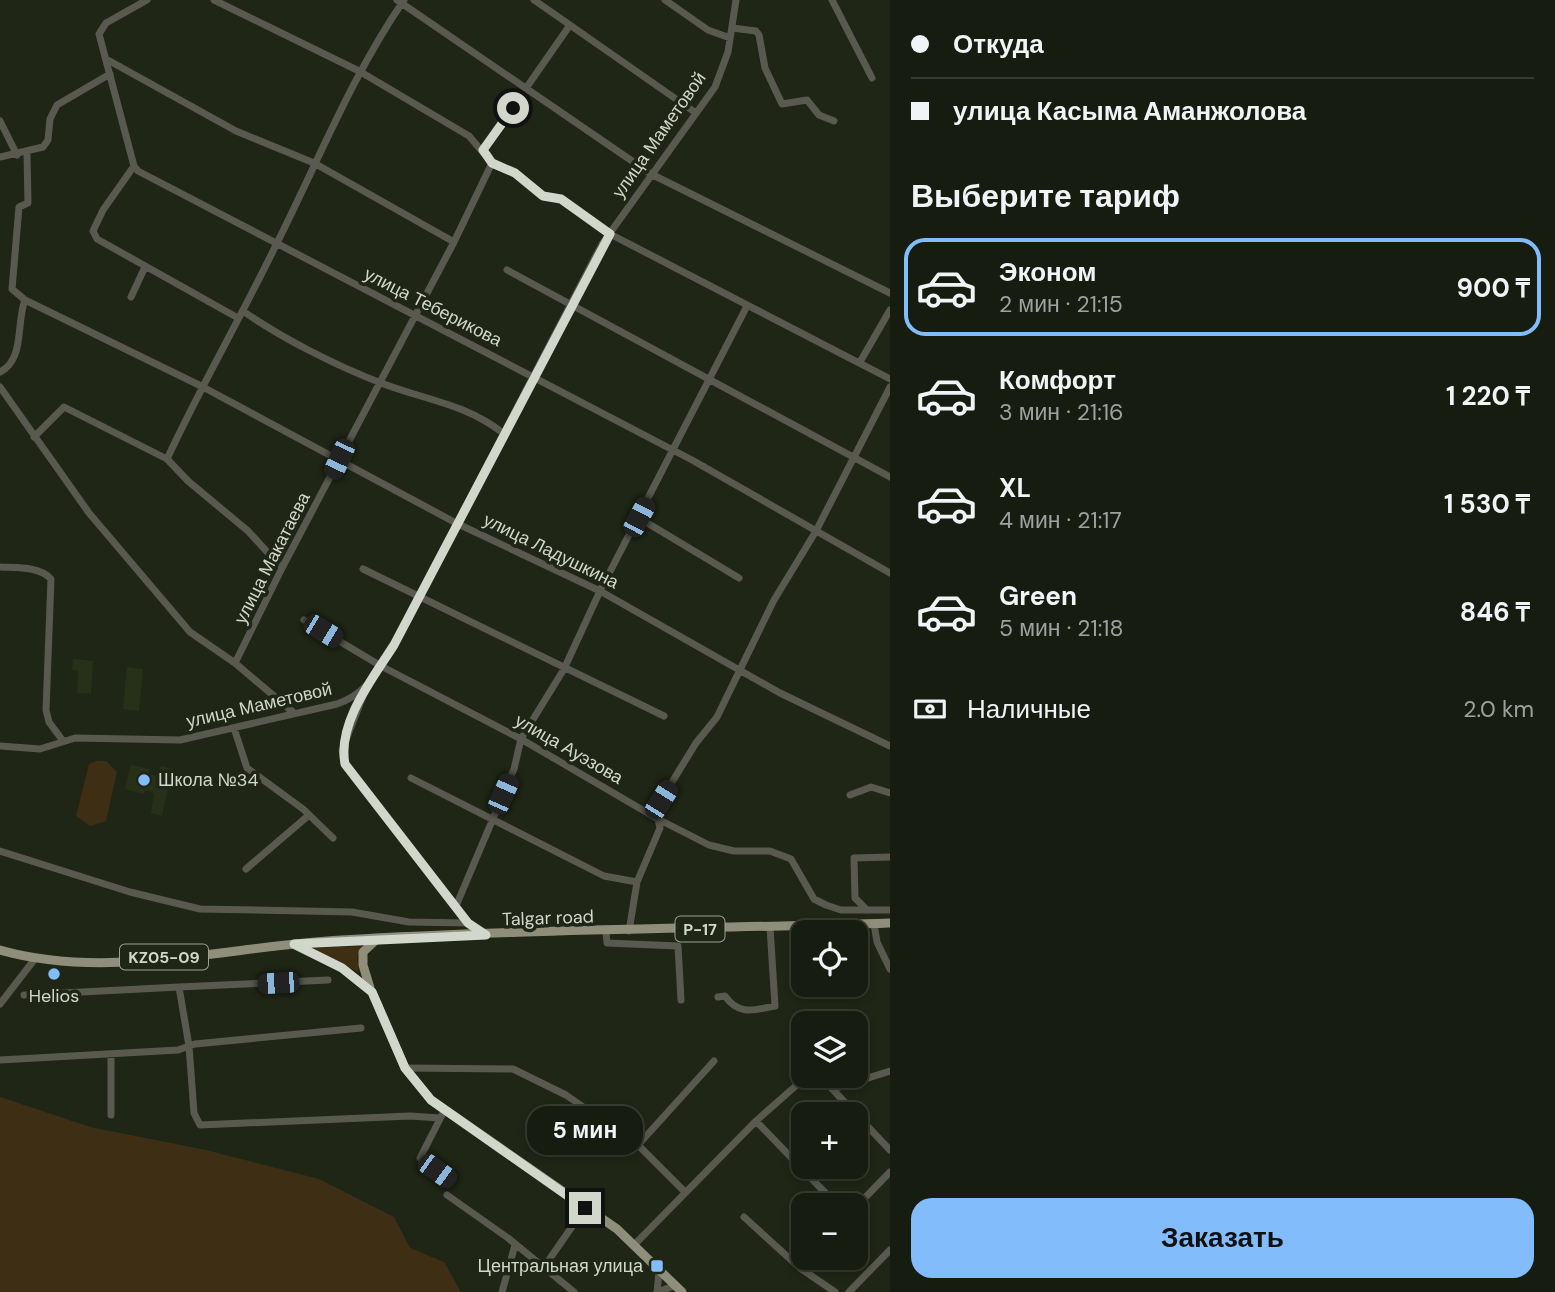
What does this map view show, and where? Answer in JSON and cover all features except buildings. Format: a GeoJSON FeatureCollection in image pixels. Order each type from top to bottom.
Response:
{"type":"FeatureCollection","features":[{"type":"Feature","properties":{"kind":"main road","name":"Talgar road"},"geometry":{"type":"LineString","coordinates":[[0,950],[34,960],[115,962],[294,944],[379,939],[890,923]]}},
{"type":"Feature","properties":{"kind":"main road"},"geometry":{"type":"LineString","coordinates":[[379,939],[363,952],[363,965],[405,1068],[421,1090],[442,1114],[585,1208],[634,1245],[678,1289]]}},
{"type":"Feature","properties":{"kind":"main road"},"geometry":{"type":"LineString","coordinates":[[294,944],[342,968],[372,992]]}},
{"type":"Feature","properties":{"kind":"street"},"geometry":{"type":"LineString","coordinates":[[147,0],[100,29],[134,166],[107,204],[93,231],[97,239],[136,258],[145,267],[238,318]]}},
{"type":"Feature","properties":{"kind":"street"},"geometry":{"type":"LineString","coordinates":[[214,0],[359,71],[469,136],[492,163],[515,173],[543,196],[561,199],[610,234],[890,379]]}},
{"type":"Feature","properties":{"kind":"street"},"geometry":{"type":"LineString","coordinates":[[534,0],[696,113]]}},
{"type":"Feature","properties":{"kind":"street"},"geometry":{"type":"LineString","coordinates":[[664,0],[708,30],[730,38]]}},
{"type":"Feature","properties":{"kind":"street","name":"улица Маметовой"},"geometry":{"type":"LineString","coordinates":[[0,746],[40,749],[75,738],[180,740],[354,698],[366,688],[381,666],[610,234],[715,88],[730,38],[736,0]]}},
{"type":"Feature","properties":{"kind":"street"},"geometry":{"type":"LineString","coordinates":[[832,0],[872,78]]}},
{"type":"Feature","properties":{"kind":"street"},"geometry":{"type":"LineString","coordinates":[[167,459],[201,386],[278,243],[359,71],[401,1],[652,174],[890,293]]}},
{"type":"Feature","properties":{"kind":"street"},"geometry":{"type":"LineString","coordinates":[[483,150],[570,25]]}},
{"type":"Feature","properties":{"kind":"street"},"geometry":{"type":"LineString","coordinates":[[732,28],[756,31],[759,35],[765,68],[782,104],[807,100],[819,115],[834,121]]}},
{"type":"Feature","properties":{"kind":"street"},"geometry":{"type":"LineString","coordinates":[[106,59],[225,126],[314,163],[454,242]]}},
{"type":"Feature","properties":{"kind":"street"},"geometry":{"type":"LineString","coordinates":[[0,158],[43,147],[48,140],[50,118],[57,105],[110,74]]}},
{"type":"Feature","properties":{"kind":"street"},"geometry":{"type":"LineString","coordinates":[[0,121],[17,155]]}},
{"type":"Feature","properties":{"kind":"street","name":"улица Ладушкина"},"geometry":{"type":"LineString","coordinates":[[27,153],[28,203],[19,208],[12,289],[25,300],[201,386],[456,523],[600,591],[738,669],[890,746]]}},
{"type":"Feature","properties":{"kind":"street","name":"улица Макатаева"},"geometry":{"type":"LineString","coordinates":[[235,663],[339,459],[417,317],[492,163]]}},
{"type":"Feature","properties":{"kind":"street","name":"улица Теберикова"},"geometry":{"type":"LineString","coordinates":[[134,166],[159,183],[674,451],[890,573]]}},
{"type":"Feature","properties":{"kind":"street"},"geometry":{"type":"LineString","coordinates":[[131,297],[145,267]]}},
{"type":"Feature","properties":{"kind":"street"},"geometry":{"type":"LineString","coordinates":[[507,270],[890,477]]}},
{"type":"Feature","properties":{"kind":"street"},"geometry":{"type":"LineString","coordinates":[[0,372],[8,368],[17,350],[25,300]]}},
{"type":"Feature","properties":{"kind":"street"},"geometry":{"type":"LineString","coordinates":[[456,906],[514,769],[522,739],[564,669],[600,591],[747,306]]}},
{"type":"Feature","properties":{"kind":"street"},"geometry":{"type":"LineString","coordinates":[[860,362],[890,310]]}},
{"type":"Feature","properties":{"kind":"street"},"geometry":{"type":"LineString","coordinates":[[243,311],[344,367],[381,383],[460,407],[476,414],[503,433]]}},
{"type":"Feature","properties":{"kind":"street"},"geometry":{"type":"LineString","coordinates":[[0,387],[89,513],[190,632],[235,663],[294,713]]}},
{"type":"Feature","properties":{"kind":"street"},"geometry":{"type":"LineString","coordinates":[[629,931],[636,882],[660,828],[657,819],[661,800],[696,743],[717,717],[738,669],[774,600],[816,531],[890,387]]}},
{"type":"Feature","properties":{"kind":"street"},"geometry":{"type":"LineString","coordinates":[[34,438],[64,407],[167,459],[188,481],[248,531],[282,568]]}},
{"type":"Feature","properties":{"kind":"street"},"geometry":{"type":"LineString","coordinates":[[639,517],[739,578]]}},
{"type":"Feature","properties":{"kind":"street"},"geometry":{"type":"LineString","coordinates":[[0,567],[46,573],[51,579],[46,710],[50,722],[63,741]]}},
{"type":"Feature","properties":{"kind":"street"},"geometry":{"type":"LineString","coordinates":[[363,569],[417,598],[664,716]]}},
{"type":"Feature","properties":{"kind":"street","name":"улица Ауэзова"},"geometry":{"type":"LineString","coordinates":[[304,620],[381,666],[522,739],[657,819],[709,845],[734,851],[780,854],[799,869],[814,899],[841,910],[890,910]]}},
{"type":"Feature","properties":{"kind":"street"},"geometry":{"type":"LineString","coordinates":[[366,688],[342,750],[345,764],[468,923],[486,935]]}},
{"type":"Feature","properties":{"kind":"street"},"geometry":{"type":"LineString","coordinates":[[234,728],[247,768],[309,815],[333,838]]}},
{"type":"Feature","properties":{"kind":"street"},"geometry":{"type":"LineString","coordinates":[[411,778],[604,876],[636,882]]}},
{"type":"Feature","properties":{"kind":"street"},"geometry":{"type":"LineString","coordinates":[[849,795],[871,788],[890,793]]}},
{"type":"Feature","properties":{"kind":"street"},"geometry":{"type":"LineString","coordinates":[[246,869],[309,815]]}},
{"type":"Feature","properties":{"kind":"street"},"geometry":{"type":"LineString","coordinates":[[0,851],[130,892],[200,909],[352,912],[409,922],[468,923]]}},
{"type":"Feature","properties":{"kind":"street"},"geometry":{"type":"LineString","coordinates":[[867,910],[855,898],[854,858],[890,857]]}},
{"type":"Feature","properties":{"kind":"street"},"geometry":{"type":"LineString","coordinates":[[874,924],[877,942],[890,969]]}},
{"type":"Feature","properties":{"kind":"street"},"geometry":{"type":"LineString","coordinates":[[718,997],[725,996],[732,1005],[746,1012],[775,1006],[770,927]]}},
{"type":"Feature","properties":{"kind":"street"},"geometry":{"type":"LineString","coordinates":[[606,932],[607,943],[678,946],[681,1000]]}},
{"type":"Feature","properties":{"kind":"street"},"geometry":{"type":"LineString","coordinates":[[0,1004],[34,960]]}},
{"type":"Feature","properties":{"kind":"street"},"geometry":{"type":"LineString","coordinates":[[24,995],[328,980]]}},
{"type":"Feature","properties":{"kind":"street"},"geometry":{"type":"LineString","coordinates":[[179,987],[189,1046],[194,1113],[200,1125],[442,1114]]}},
{"type":"Feature","properties":{"kind":"street"},"geometry":{"type":"LineString","coordinates":[[0,1060],[178,1050],[189,1046],[361,1028]]}},
{"type":"Feature","properties":{"kind":"street"},"geometry":{"type":"LineString","coordinates":[[111,1054],[111,1115]]}},
{"type":"Feature","properties":{"kind":"street"},"geometry":{"type":"LineString","coordinates":[[638,1145],[714,1061]]}},
{"type":"Feature","properties":{"kind":"street"},"geometry":{"type":"LineString","coordinates":[[405,1068],[513,1069],[566,1096],[638,1145],[685,1192]]}},
{"type":"Feature","properties":{"kind":"street"},"geometry":{"type":"LineString","coordinates":[[890,1071],[833,1090],[890,1150]]}},
{"type":"Feature","properties":{"kind":"street"},"geometry":{"type":"LineString","coordinates":[[634,1245],[756,1121],[793,1088]]}},
{"type":"Feature","properties":{"kind":"street"},"geometry":{"type":"LineString","coordinates":[[442,1114],[420,1158],[451,1181]]}},
{"type":"Feature","properties":{"kind":"street"},"geometry":{"type":"LineString","coordinates":[[756,1121],[825,1193]]}},
{"type":"Feature","properties":{"kind":"street"},"geometry":{"type":"LineString","coordinates":[[868,1195],[890,1172]]}},
{"type":"Feature","properties":{"kind":"street"},"geometry":{"type":"LineString","coordinates":[[447,1195],[574,1292]]}},
{"type":"Feature","properties":{"kind":"street"},"geometry":{"type":"LineString","coordinates":[[544,1267],[585,1208]]}},
{"type":"Feature","properties":{"kind":"street"},"geometry":{"type":"LineString","coordinates":[[744,1216],[791,1260]]}},
{"type":"Feature","properties":{"kind":"street"},"geometry":{"type":"LineString","coordinates":[[502,1292],[515,1245]]}},
{"type":"Feature","properties":{"kind":"street"},"geometry":{"type":"LineString","coordinates":[[849,1292],[890,1250]]}},
{"type":"Feature","properties":{"kind":"street"},"geometry":{"type":"LineString","coordinates":[[803,1270],[835,1292]]}},
{"type":"Feature","properties":{"kind":"street"},"geometry":{"type":"LineString","coordinates":[[659,1272],[657,1292],[678,1289]]}},
{"type":"Feature","properties":{"kind":"shaded area"},"geometry":{"type":"Polygon","coordinates":[[[73,659],[93,661],[91,694],[77,693],[78,671],[72,670],[73,659]]]}},
{"type":"Feature","properties":{"kind":"shaded area"},"geometry":{"type":"Polygon","coordinates":[[[127,667],[143,669],[139,711],[123,709],[127,667]]]}},
{"type":"Feature","properties":{"kind":"shaded area"},"geometry":{"type":"Polygon","coordinates":[[[106,761],[117,772],[106,821],[90,826],[76,816],[89,764],[106,761]]]}},
{"type":"Feature","properties":{"kind":"shaded area"},"geometry":{"type":"Polygon","coordinates":[[[131,765],[150,769],[149,774],[158,776],[161,766],[172,769],[162,816],[151,813],[154,793],[145,790],[144,794],[125,789],[131,765]]]}},
{"type":"Feature","properties":{"kind":"shaded area"},"geometry":{"type":"Polygon","coordinates":[[[362,946],[357,957],[359,972],[307,948],[362,946]]]}},
{"type":"Feature","properties":{"kind":"shaded area"},"geometry":{"type":"Polygon","coordinates":[[[0,1097],[90,1127],[206,1150],[319,1179],[394,1217],[410,1248],[444,1262],[461,1292],[0,1292],[0,1097]]]}},
{"type":"Feature","properties":{"kind":"place","name":"Школа №34"},"geometry":{"type":"Point","coordinates":[144,780]}},
{"type":"Feature","properties":{"kind":"place","name":"Helios"},"geometry":{"type":"Point","coordinates":[54,974]}},
{"type":"Feature","properties":{"kind":"place","name":"Центральная улица"},"geometry":{"type":"Point","coordinates":[657,1266]}},
{"type":"Feature","properties":{"kind":"route"},"geometry":{"type":"LineString","coordinates":[[513,108],[483,150],[492,163],[515,173],[543,196],[561,199],[610,234],[394,645],[366,688],[342,750],[345,764],[424,862],[468,923],[486,935],[294,944],[342,968],[358,978],[372,992],[411,1079],[431,1100],[585,1208]]}}]}
